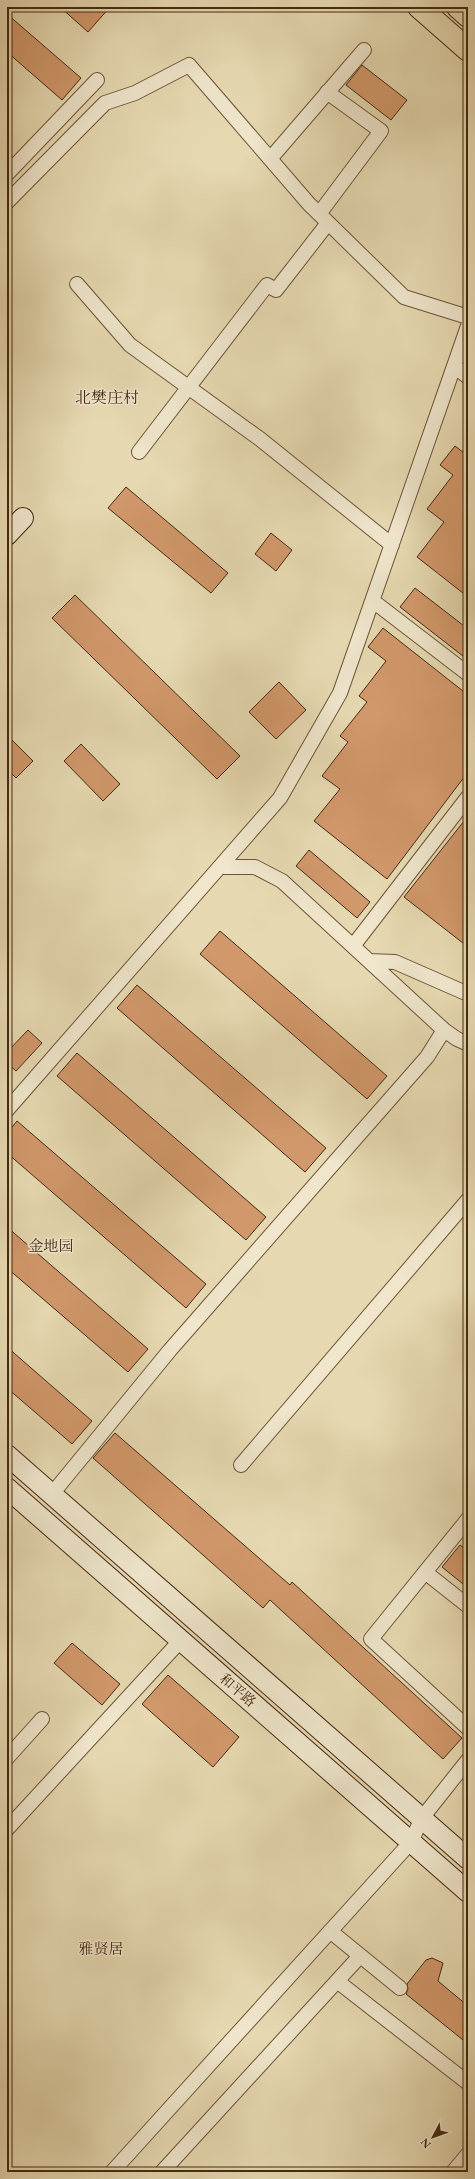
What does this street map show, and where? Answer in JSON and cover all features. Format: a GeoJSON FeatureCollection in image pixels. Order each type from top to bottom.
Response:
{"type":"FeatureCollection","features":[{"type":"Feature","properties":{"kind":"highway"},"geometry":{"type":"LineString","coordinates":[[420,7],[468,50]]}},
{"type":"Feature","properties":{"kind":"highway"},"geometry":{"type":"LineString","coordinates":[[458,7],[468,16]]}},
{"type":"Feature","properties":{"kind":"street"},"geometry":{"type":"LineString","coordinates":[[270,159],[364,50]]}},
{"type":"Feature","properties":{"kind":"street"},"geometry":{"type":"LineString","coordinates":[[7,202],[105,103],[135,93],[189,64],[270,159],[324,219],[404,297],[468,317]]}},
{"type":"Feature","properties":{"kind":"street"},"geometry":{"type":"LineString","coordinates":[[7,174],[97,80]]}},
{"type":"Feature","properties":{"kind":"street"},"geometry":{"type":"LineString","coordinates":[[139,452],[267,285],[276,290],[381,131],[328,92]]}},
{"type":"Feature","properties":{"kind":"street"},"geometry":{"type":"LineString","coordinates":[[77,284],[130,345],[260,439],[392,544]]}},
{"type":"Feature","properties":{"kind":"street"},"geometry":{"type":"LineString","coordinates":[[7,1110],[280,798],[340,694],[468,326]]}},
{"type":"Feature","properties":{"kind":"street"},"geometry":{"type":"LineString","coordinates":[[454,366],[468,376]]}},
{"type":"Feature","properties":{"kind":"street"},"geometry":{"type":"LineString","coordinates":[[7,535],[23,518]]}},
{"type":"Feature","properties":{"kind":"street"},"geometry":{"type":"LineString","coordinates":[[373,601],[468,674]]}},
{"type":"Feature","properties":{"kind":"street"},"geometry":{"type":"LineString","coordinates":[[352,946],[468,798]]}},
{"type":"Feature","properties":{"kind":"street"},"geometry":{"type":"LineString","coordinates":[[220,868],[255,867],[282,881],[444,1030],[457,1040],[468,1044]]}},
{"type":"Feature","properties":{"kind":"street"},"geometry":{"type":"LineString","coordinates":[[369,962],[395,962],[468,994]]}},
{"type":"Feature","properties":{"kind":"street"},"geometry":{"type":"LineString","coordinates":[[52,1494],[170,1350],[427,1057],[444,1030]]}},
{"type":"Feature","properties":{"kind":"street"},"geometry":{"type":"LineString","coordinates":[[241,1464],[468,1200]]}},
{"type":"Feature","properties":{"kind":"street","name":"和平路"},"geometry":{"type":"LineString","coordinates":[[7,1455],[468,1859]]}},
{"type":"Feature","properties":{"kind":"street","name":"和平路"},"geometry":{"type":"LineString","coordinates":[[7,1488],[468,1892]]}},
{"type":"Feature","properties":{"kind":"street"},"geometry":{"type":"LineString","coordinates":[[468,1519],[371,1640],[468,1728]]}},
{"type":"Feature","properties":{"kind":"street"},"geometry":{"type":"LineString","coordinates":[[425,1572],[468,1606]]}},
{"type":"Feature","properties":{"kind":"street"},"geometry":{"type":"LineString","coordinates":[[7,1829],[181,1640]]}},
{"type":"Feature","properties":{"kind":"street"},"geometry":{"type":"LineString","coordinates":[[7,1758],[42,1719]]}},
{"type":"Feature","properties":{"kind":"street"},"geometry":{"type":"LineString","coordinates":[[112,2172],[411,1842],[422,1818],[468,1760]]}},
{"type":"Feature","properties":{"kind":"street"},"geometry":{"type":"LineString","coordinates":[[330,1931],[400,1988]]}},
{"type":"Feature","properties":{"kind":"street"},"geometry":{"type":"LineString","coordinates":[[162,2172],[360,1956]]}},
{"type":"Feature","properties":{"kind":"street"},"geometry":{"type":"LineString","coordinates":[[338,1981],[468,2083]]}},
{"type":"Feature","properties":{"kind":"street"},"geometry":{"type":"LineString","coordinates":[[453,2172],[468,2154]]}},
{"type":"Feature","properties":{"kind":"building"},"geometry":{"type":"Polygon","coordinates":[[[60,7],[110,7],[88,32],[60,7]]]}},
{"type":"Feature","properties":{"kind":"building"},"geometry":{"type":"Polygon","coordinates":[[[7,14],[81,78],[62,100],[7,52],[7,14]]]}},
{"type":"Feature","properties":{"kind":"building"},"geometry":{"type":"Polygon","coordinates":[[[362,65],[407,100],[391,120],[346,85],[362,65]]]}},
{"type":"Feature","properties":{"kind":"building"},"geometry":{"type":"Polygon","coordinates":[[[455,446],[468,456],[468,597],[417,557],[444,522],[427,509],[453,475],[440,465],[455,446]]]}},
{"type":"Feature","properties":{"kind":"building"},"geometry":{"type":"Polygon","coordinates":[[[126,487],[228,573],[211,593],[108,508],[126,487]]]}},
{"type":"Feature","properties":{"kind":"building"},"geometry":{"type":"Polygon","coordinates":[[[271,533],[292,550],[276,571],[255,554],[271,533]]]}},
{"type":"Feature","properties":{"kind":"building"},"geometry":{"type":"Polygon","coordinates":[[[415,588],[468,629],[468,660],[400,607],[415,588]]]}},
{"type":"Feature","properties":{"kind":"building"},"geometry":{"type":"Polygon","coordinates":[[[75,595],[240,756],[217,779],[52,618],[75,595]]]}},
{"type":"Feature","properties":{"kind":"building"},"geometry":{"type":"Polygon","coordinates":[[[383,628],[468,695],[468,772],[387,879],[314,821],[340,789],[322,776],[348,742],[340,736],[367,702],[359,696],[386,661],[368,647],[383,628]]]}},
{"type":"Feature","properties":{"kind":"building"},"geometry":{"type":"Polygon","coordinates":[[[279,682],[306,710],[276,739],[249,712],[279,682]]]}},
{"type":"Feature","properties":{"kind":"building"},"geometry":{"type":"Polygon","coordinates":[[[7,735],[33,761],[16,778],[7,769],[7,735]]]}},
{"type":"Feature","properties":{"kind":"building"},"geometry":{"type":"Polygon","coordinates":[[[81,744],[120,784],[103,801],[64,761],[81,744]]]}},
{"type":"Feature","properties":{"kind":"building"},"geometry":{"type":"Polygon","coordinates":[[[468,816],[468,947],[404,897],[468,816]]]}},
{"type":"Feature","properties":{"kind":"building"},"geometry":{"type":"Polygon","coordinates":[[[309,850],[370,902],[357,918],[296,866],[309,850]]]}},
{"type":"Feature","properties":{"kind":"building"},"geometry":{"type":"Polygon","coordinates":[[[220,931],[387,1076],[367,1099],[200,954],[220,931]]]}},
{"type":"Feature","properties":{"kind":"building"},"geometry":{"type":"Polygon","coordinates":[[[137,985],[326,1148],[305,1172],[117,1008],[137,985]]]}},
{"type":"Feature","properties":{"kind":"building"},"geometry":{"type":"Polygon","coordinates":[[[28,1030],[42,1043],[16,1071],[7,1063],[7,1052],[28,1030]]]}},
{"type":"Feature","properties":{"kind":"building"},"geometry":{"type":"Polygon","coordinates":[[[77,1053],[266,1217],[246,1240],[57,1076],[77,1053]]]}},
{"type":"Feature","properties":{"kind":"building"},"geometry":{"type":"Polygon","coordinates":[[[17,1121],[206,1284],[186,1308],[7,1153],[7,1133],[17,1121]]]}},
{"type":"Feature","properties":{"kind":"building"},"geometry":{"type":"Polygon","coordinates":[[[7,1227],[148,1349],[128,1372],[7,1268],[7,1227]]]}},
{"type":"Feature","properties":{"kind":"building"},"geometry":{"type":"Polygon","coordinates":[[[7,1347],[92,1421],[72,1444],[7,1388],[7,1347]]]}},
{"type":"Feature","properties":{"kind":"building"},"geometry":{"type":"Polygon","coordinates":[[[115,1433],[290,1585],[292,1582],[462,1738],[443,1759],[270,1600],[263,1608],[93,1458],[115,1433]]]}},
{"type":"Feature","properties":{"kind":"building"},"geometry":{"type":"Polygon","coordinates":[[[460,1545],[468,1551],[468,1588],[442,1567],[460,1545]]]}},
{"type":"Feature","properties":{"kind":"building"},"geometry":{"type":"Polygon","coordinates":[[[72,1643],[120,1684],[102,1705],[54,1663],[72,1643]]]}},
{"type":"Feature","properties":{"kind":"building"},"geometry":{"type":"Polygon","coordinates":[[[168,1675],[239,1737],[213,1767],[142,1704],[168,1675]]]}},
{"type":"Feature","properties":{"kind":"building"},"geometry":{"type":"Polygon","coordinates":[[[432,1958],[443,1963],[438,1981],[468,2006],[468,2044],[406,1994],[408,1989],[407,1984],[426,1960],[432,1958]]]}},
{"type":"Feature","properties":{"kind":"district","name":"北樊庄村"},"geometry":{"type":"Point","coordinates":[107,397]}},
{"type":"Feature","properties":{"kind":"district","name":"金地园"},"geometry":{"type":"Point","coordinates":[51,1246]}},
{"type":"Feature","properties":{"kind":"district","name":"雅贤居"},"geometry":{"type":"Point","coordinates":[101,1949]}}]}
